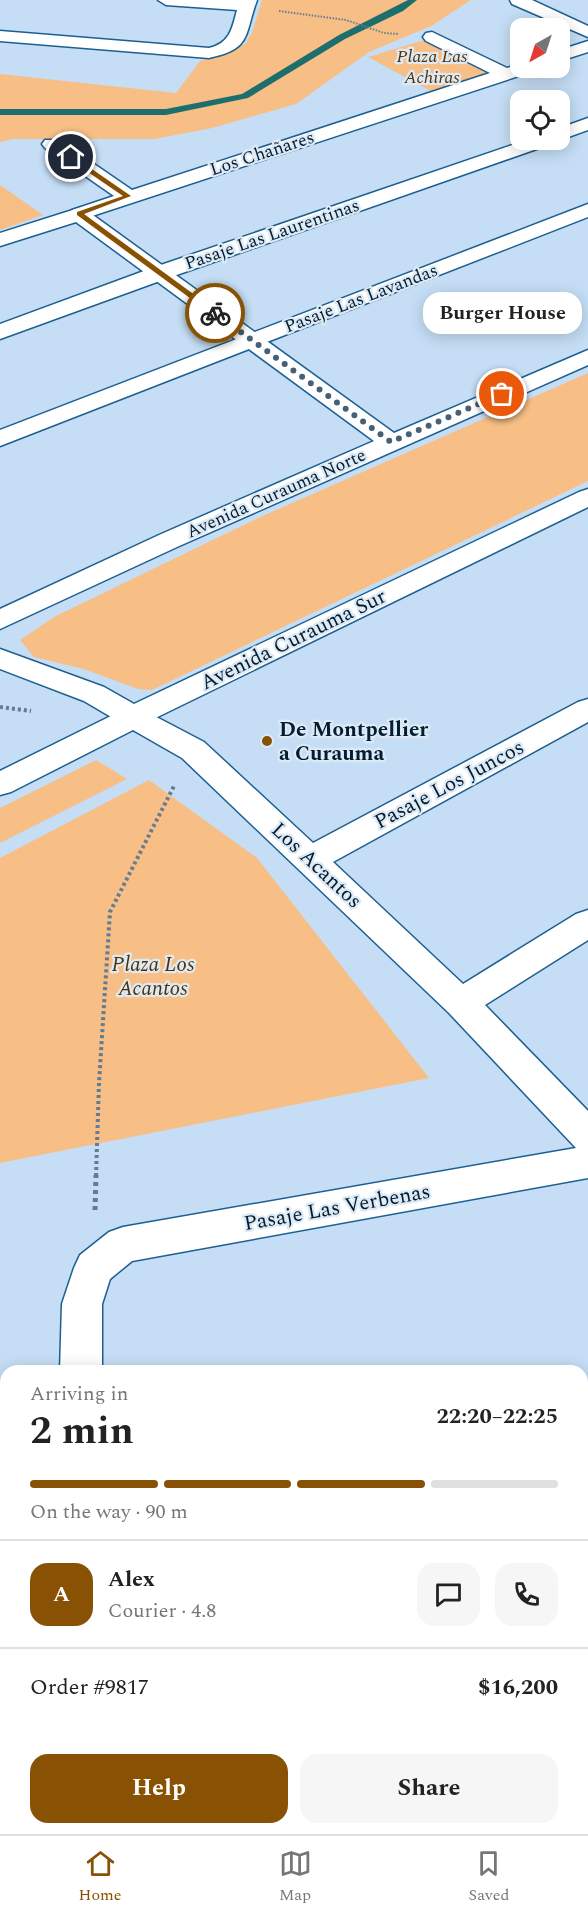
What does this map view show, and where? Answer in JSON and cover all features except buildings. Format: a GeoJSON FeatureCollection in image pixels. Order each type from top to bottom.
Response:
{"type":"FeatureCollection","features":[{"type":"Feature","properties":{"kind":"street"},"geometry":{"type":"LineString","coordinates":[[0,36],[209,53],[226,51],[235,44],[247,3],[166,0]]}},
{"type":"Feature","properties":{"kind":"street"},"geometry":{"type":"LineString","coordinates":[[518,0],[588,32]]}},
{"type":"Feature","properties":{"kind":"street"},"geometry":{"type":"LineString","coordinates":[[432,37],[505,74]]}},
{"type":"Feature","properties":{"kind":"street"},"geometry":{"type":"LineString","coordinates":[[570,52],[588,46]]}},
{"type":"Feature","properties":{"kind":"street","name":"Los Chañares"},"geometry":{"type":"LineString","coordinates":[[0,240],[128,196],[510,72]]}},
{"type":"Feature","properties":{"kind":"street"},"geometry":{"type":"LineString","coordinates":[[570,130],[588,124]]}},
{"type":"Feature","properties":{"kind":"street"},"geometry":{"type":"LineString","coordinates":[[52,144],[128,196]]}},
{"type":"Feature","properties":{"kind":"street","name":"Pasaje Las Laurentinas"},"geometry":{"type":"LineString","coordinates":[[0,332],[160,273],[515,150]]}},
{"type":"Feature","properties":{"kind":"street","name":"Pasaje Las Lavandas"},"geometry":{"type":"LineString","coordinates":[[0,439],[588,210]]}},
{"type":"Feature","properties":{"kind":"street"},"geometry":{"type":"LineString","coordinates":[[79,214],[391,442]]}},
{"type":"Feature","properties":{"kind":"street","name":"Avenida Curauma Norte"},"geometry":{"type":"LineString","coordinates":[[0,620],[168,541],[588,357]]}},
{"type":"Feature","properties":{"kind":"street","name":"Avenida Curauma Sur"},"geometry":{"type":"LineString","coordinates":[[0,784],[133,717],[588,497]]}},
{"type":"Feature","properties":{"kind":"street","name":"Los Acantos"},"geometry":{"type":"LineString","coordinates":[[0,658],[94,694],[193,750],[461,1003],[588,1136]]}},
{"type":"Feature","properties":{"kind":"street","name":"Pasaje Los Juncos"},"geometry":{"type":"LineString","coordinates":[[311,859],[588,709]]}},
{"type":"Feature","properties":{"kind":"street"},"geometry":{"type":"LineString","coordinates":[[461,1003],[588,923]]}},
{"type":"Feature","properties":{"kind":"street","name":"Pasaje Las Verbenas"},"geometry":{"type":"LineString","coordinates":[[94,1268],[123,1245],[588,1162]]}},
{"type":"Feature","properties":{"kind":"street"},"geometry":{"type":"LineString","coordinates":[[81,1365],[82,1304],[94,1268]]}},
{"type":"Feature","properties":{"kind":"path"},"geometry":{"type":"LineString","coordinates":[[247,3],[346,20],[384,33]]}},
{"type":"Feature","properties":{"kind":"path"},"geometry":{"type":"LineString","coordinates":[[0,707],[40,712]]}},
{"type":"Feature","properties":{"kind":"path"},"geometry":{"type":"LineString","coordinates":[[94,1268],[99,1083],[110,912],[193,750]]}},
{"type":"Feature","properties":{"kind":"green space"},"geometry":{"type":"Polygon","coordinates":[[[262,0],[471,0],[431,26],[369,52],[296,104],[212,128],[155,139],[13,139],[0,142],[0,74],[176,93],[200,61],[245,44],[252,33],[262,0]]]}},
{"type":"Feature","properties":{"kind":"green space","name":"Plaza Las Achiras"},"geometry":{"type":"Polygon","coordinates":[[[428,39],[496,74],[436,94],[368,57],[428,39]]]}},
{"type":"Feature","properties":{"kind":"green space"},"geometry":{"type":"Polygon","coordinates":[[[0,185],[43,215],[0,230],[0,185]]]}},
{"type":"Feature","properties":{"kind":"green space"},"geometry":{"type":"Polygon","coordinates":[[[588,373],[588,481],[152,690],[138,689],[84,669],[34,657],[20,640],[54,617],[258,518],[588,373]]]}},
{"type":"Feature","properties":{"kind":"green space"},"geometry":{"type":"Polygon","coordinates":[[[96,760],[127,779],[0,843],[0,808],[96,760]]]}},
{"type":"Feature","properties":{"kind":"green space","name":"Plaza Los Acantos"},"geometry":{"type":"Polygon","coordinates":[[[149,780],[257,858],[429,1078],[0,1163],[0,858],[149,780]]]}},
{"type":"Feature","properties":{"kind":"waterway"},"geometry":{"type":"LineString","coordinates":[[0,112],[166,112],[245,96],[342,37],[400,9],[413,0]]}},
{"type":"Feature","properties":{"kind":"way so far"},"geometry":{"type":"LineString","coordinates":[[215,313],[391,442],[502,394]]}},
{"type":"Feature","properties":{"kind":"place","name":"Burger House"},"geometry":{"type":"Point","coordinates":[502,394]}},
{"type":"Feature","properties":{"kind":"place","name":"De Montpellier a Curauma"},"geometry":{"type":"Point","coordinates":[267,741]}},
{"type":"Feature","properties":{"kind":"route"},"geometry":{"type":"LineString","coordinates":[[71,157],[128,196],[79,214],[215,313]]}}]}
